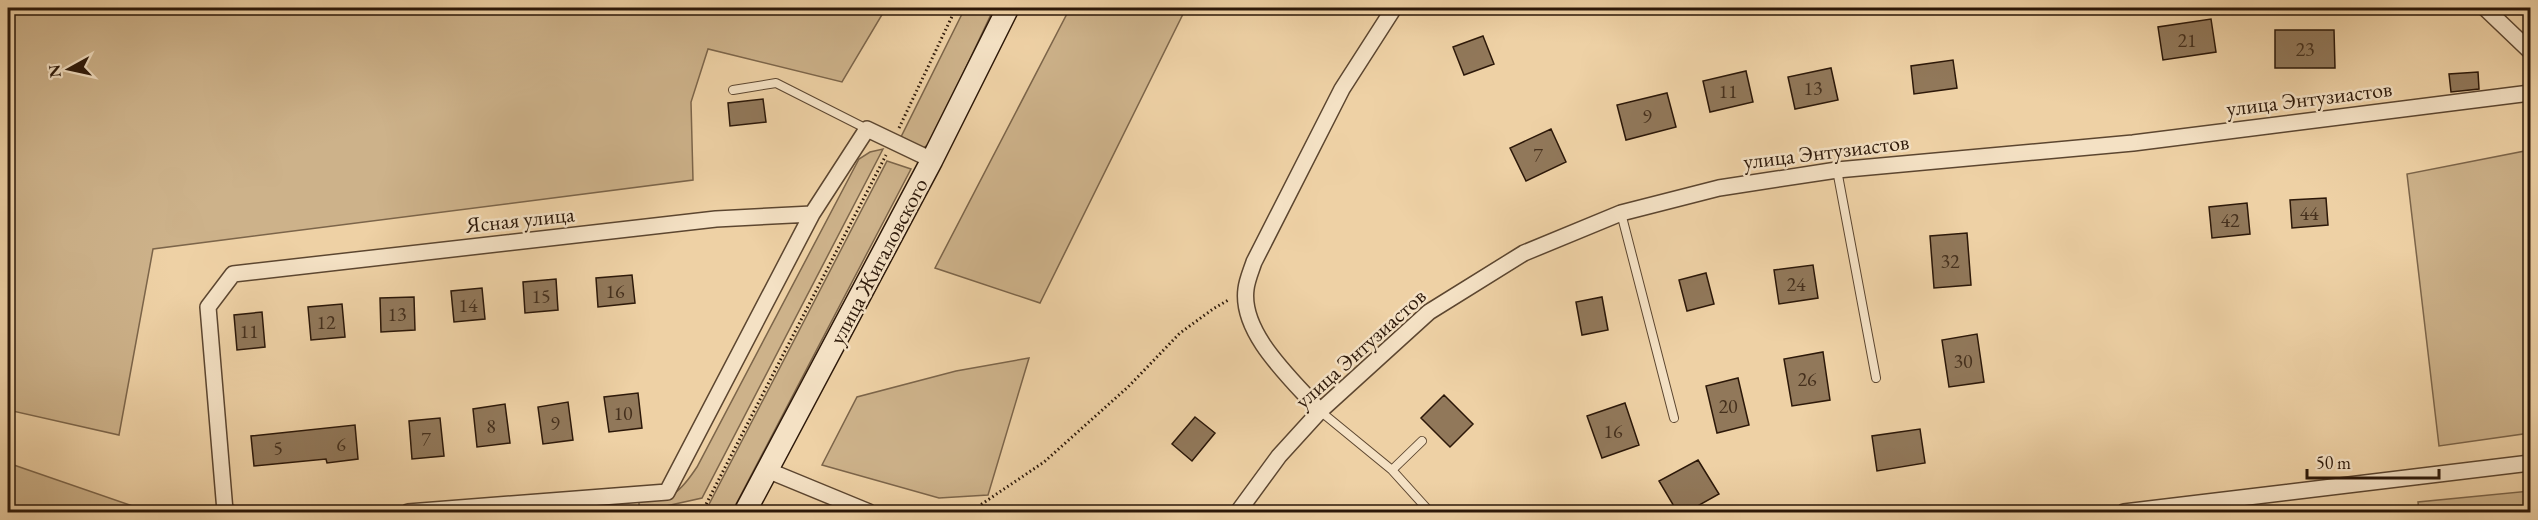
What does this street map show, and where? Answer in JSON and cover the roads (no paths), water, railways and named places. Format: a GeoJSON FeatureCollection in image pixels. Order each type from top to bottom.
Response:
{"type":"FeatureCollection","features":[{"type":"Feature","properties":{"kind":"main road","name":"улица Жигаловского"},"geometry":{"type":"LineString","coordinates":[[745,513],[932,160],[1008,8]]}},
{"type":"Feature","properties":{"kind":"street"},"geometry":{"type":"LineString","coordinates":[[1320,411],[1263,346],[1251,321],[1246,291],[1254,262],[1342,89],[1394,8]]}},
{"type":"Feature","properties":{"kind":"street"},"geometry":{"type":"LineString","coordinates":[[2485,8],[2530,51]]}},
{"type":"Feature","properties":{"kind":"street","name":"улица Энтузиастов"},"geometry":{"type":"LineString","coordinates":[[1238,513],[1279,456],[1320,411],[1429,312],[1524,253],[1621,213],[1719,188],[1837,170],[2133,143],[2530,93]]}},
{"type":"Feature","properties":{"kind":"street"},"geometry":{"type":"LineString","coordinates":[[408,513],[668,492],[813,214],[867,129],[932,160]]}},
{"type":"Feature","properties":{"kind":"street","name":"Ясная улица"},"geometry":{"type":"LineString","coordinates":[[229,513],[225,511],[208,307],[233,274],[716,219],[813,214]]}},
{"type":"Feature","properties":{"kind":"street"},"geometry":{"type":"LineString","coordinates":[[2124,513],[2530,463]]}},
{"type":"Feature","properties":{"kind":"street"},"geometry":{"type":"LineString","coordinates":[[767,470],[869,513]]}},
{"type":"Feature","properties":{"kind":"lane"},"geometry":{"type":"LineString","coordinates":[[733,90],[776,83],[867,129]]}},
{"type":"Feature","properties":{"kind":"lane"},"geometry":{"type":"LineString","coordinates":[[1837,170],[1876,378]]}},
{"type":"Feature","properties":{"kind":"lane"},"geometry":{"type":"LineString","coordinates":[[1621,213],[1674,418]]}},
{"type":"Feature","properties":{"kind":"lane"},"geometry":{"type":"LineString","coordinates":[[1320,411],[1392,470],[1430,513]]}},
{"type":"Feature","properties":{"kind":"lane"},"geometry":{"type":"LineString","coordinates":[[1392,470],[1422,441]]}}]}
